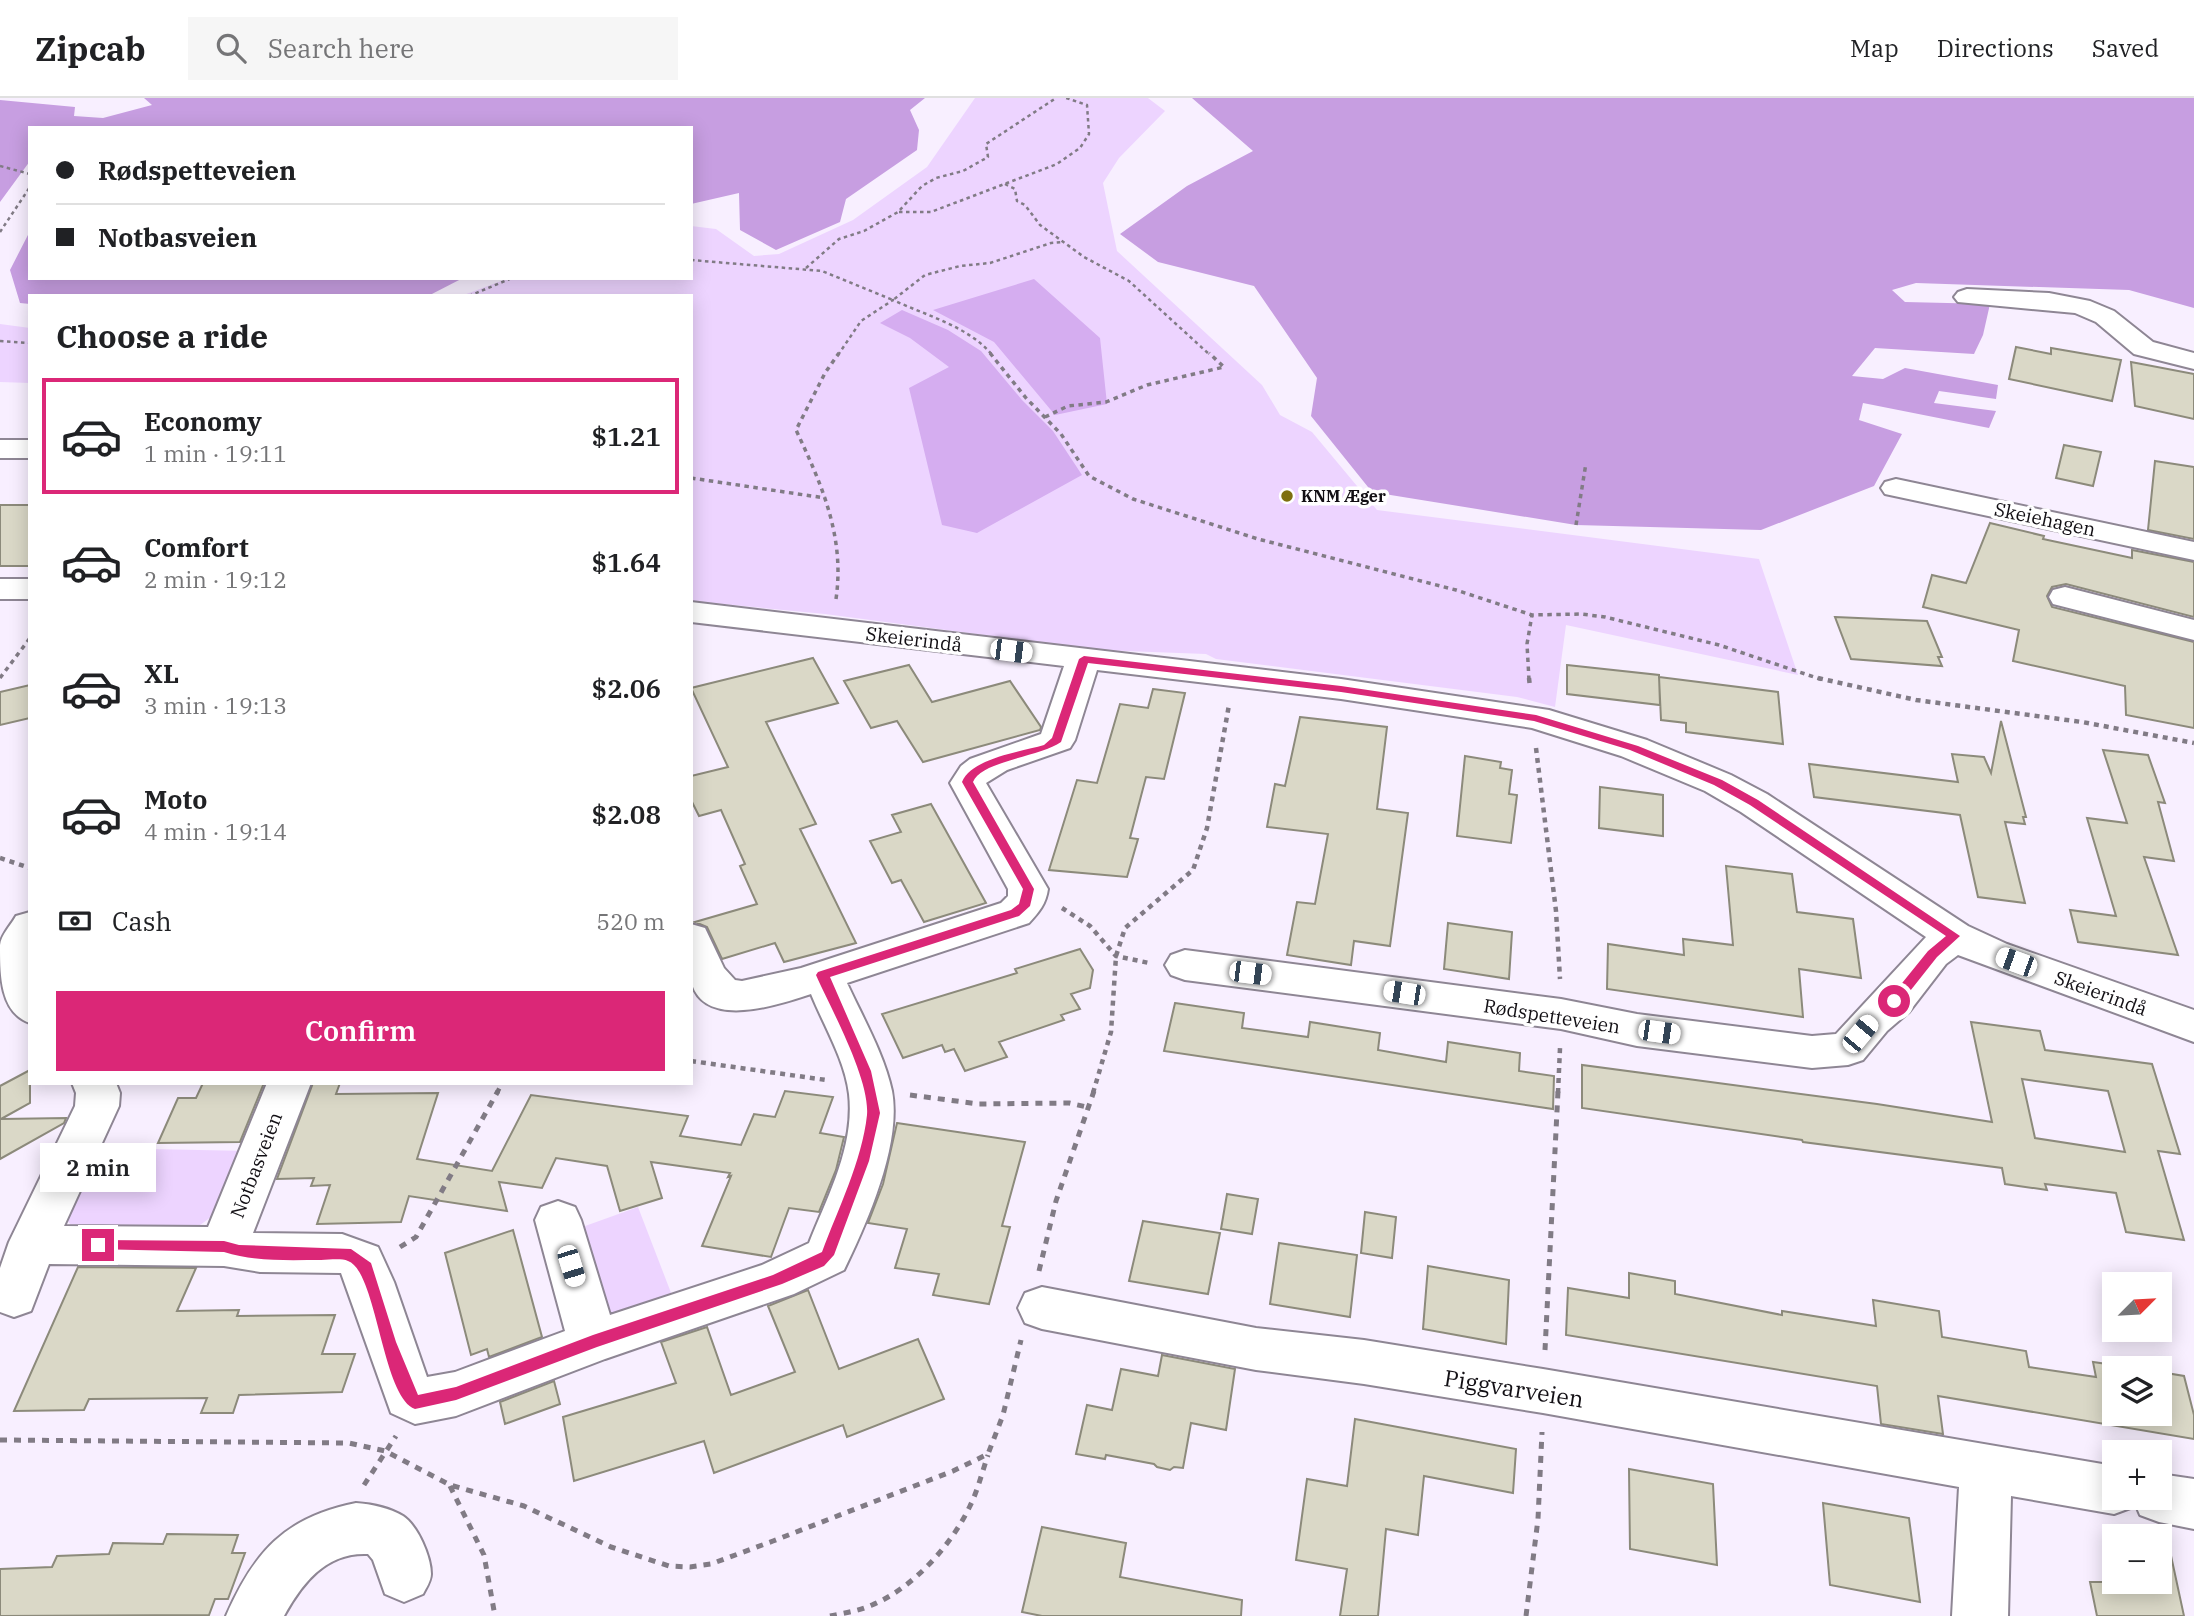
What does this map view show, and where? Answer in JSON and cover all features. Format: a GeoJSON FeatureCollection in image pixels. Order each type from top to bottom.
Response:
{"type":"FeatureCollection","features":[{"type":"Feature","properties":{"kind":"street"},"geometry":{"type":"LineString","coordinates":[[1966,297],[2009,299],[2095,311],[2113,321],[2140,347],[2165,356],[2194,361]]}},
{"type":"Feature","properties":{"kind":"street","name":"Skeiehagen"},"geometry":{"type":"LineString","coordinates":[[1896,488],[2194,551]]}},
{"type":"Feature","properties":{"kind":"street"},"geometry":{"type":"LineString","coordinates":[[0,589],[28,589]]}},
{"type":"Feature","properties":{"kind":"street"},"geometry":{"type":"LineString","coordinates":[[2065,597],[2194,630]]}},
{"type":"Feature","properties":{"kind":"street","name":"Skeierindå"},"geometry":{"type":"LineString","coordinates":[[693,612],[1341,689],[1536,718],[1634,748],[1718,783],[1754,803],[1954,936],[1993,954],[2194,1026]]}},
{"type":"Feature","properties":{"kind":"street"},"geometry":{"type":"LineString","coordinates":[[693,943],[709,979],[718,990],[744,997],[1015,913],[1027,900],[1028,889],[968,782],[971,775],[981,767],[1048,747],[1057,740],[1084,659]]}},
{"type":"Feature","properties":{"kind":"street"},"geometry":{"type":"LineString","coordinates":[[28,929],[10,958],[7,973],[8,982],[28,1006]]}},
{"type":"Feature","properties":{"kind":"street","name":"Rødspetteveien"},"geometry":{"type":"LineString","coordinates":[[1185,965],[1561,1014],[1637,1030],[1812,1052],[1848,1049],[1872,1020],[1894,1001],[1933,954],[1954,936]]}},
{"type":"Feature","properties":{"kind":"street"},"geometry":{"type":"LineString","coordinates":[[33,1242],[51,1245],[224,1247],[275,1254],[343,1253],[360,1260],[366,1267],[389,1342],[410,1397],[415,1402],[456,1394],[593,1342],[777,1279],[827,1255],[862,1161],[874,1113],[865,1071],[822,975]]}},
{"type":"Feature","properties":{"kind":"street"},"geometry":{"type":"LineString","coordinates":[[14,1297],[33,1242],[97,1106],[98,1093],[95,1085]]}},
{"type":"Feature","properties":{"kind":"street","name":"Notbasveien"},"geometry":{"type":"LineString","coordinates":[[224,1247],[288,1085]]}},
{"type":"Feature","properties":{"kind":"street"},"geometry":{"type":"LineString","coordinates":[[558,1220],[593,1342]]}},
{"type":"Feature","properties":{"kind":"street","name":"Piggvarveien"},"geometry":{"type":"LineString","coordinates":[[1034,1306],[1256,1349],[1364,1362],[1543,1391],[2102,1488]]}},
{"type":"Feature","properties":{"kind":"street"},"geometry":{"type":"LineString","coordinates":[[1980,1616],[1986,1469]]}},
{"type":"Feature","properties":{"kind":"street"},"geometry":{"type":"LineString","coordinates":[[2172,1500],[2194,1504]]}},
{"type":"Feature","properties":{"kind":"street"},"geometry":{"type":"LineString","coordinates":[[254,1616],[286,1564],[318,1538],[333,1532],[363,1529],[381,1533],[395,1544],[404,1577]]}},
{"type":"Feature","properties":{"kind":"path"},"geometry":{"type":"LineString","coordinates":[[805,269],[839,239],[864,231],[898,212],[922,186],[936,178],[963,171],[988,157],[986,144],[1056,98]]}},
{"type":"Feature","properties":{"kind":"path"},"geometry":{"type":"LineString","coordinates":[[898,212],[931,212],[1057,164],[1080,148],[1089,134],[1087,106],[1066,98]]}},
{"type":"Feature","properties":{"kind":"path"},"geometry":{"type":"LineString","coordinates":[[0,166],[28,174]]}},
{"type":"Feature","properties":{"kind":"path"},"geometry":{"type":"LineString","coordinates":[[1005,184],[1015,189],[1017,201],[1025,205],[1040,225],[1084,257],[1129,281],[1224,367],[1147,385],[1106,402],[1068,406],[1045,417]]}},
{"type":"Feature","properties":{"kind":"path"},"geometry":{"type":"LineString","coordinates":[[0,232],[28,190]]}},
{"type":"Feature","properties":{"kind":"path"},"geometry":{"type":"LineString","coordinates":[[828,629],[841,575],[839,547],[825,498],[796,430],[825,373],[861,321],[925,275],[960,266],[990,263],[1051,243],[1065,242]]}},
{"type":"Feature","properties":{"kind":"path"},"geometry":{"type":"LineString","coordinates":[[693,260],[805,269],[847,279],[984,345],[1061,434],[1089,476],[1133,499],[1258,539],[1492,600],[1532,615],[1581,614],[1605,617],[1719,645],[1836,684],[1930,702],[2082,722],[2194,743]]}},
{"type":"Feature","properties":{"kind":"path"},"geometry":{"type":"LineString","coordinates":[[474,294],[507,280]]}},
{"type":"Feature","properties":{"kind":"path"},"geometry":{"type":"LineString","coordinates":[[0,341],[28,343]]}},
{"type":"Feature","properties":{"kind":"path"},"geometry":{"type":"LineString","coordinates":[[1576,525],[1586,463]]}},
{"type":"Feature","properties":{"kind":"path"},"geometry":{"type":"LineString","coordinates":[[693,478],[825,498]]}},
{"type":"Feature","properties":{"kind":"path"},"geometry":{"type":"LineString","coordinates":[[1526,1616],[1538,1519],[1561,1014],[1556,911],[1539,789],[1536,718],[1529,683],[1528,657],[1532,615]]}},
{"type":"Feature","properties":{"kind":"path"},"geometry":{"type":"LineString","coordinates":[[0,678],[28,641]]}},
{"type":"Feature","properties":{"kind":"path"},"geometry":{"type":"LineString","coordinates":[[830,1616],[875,1604],[898,1590],[932,1559],[953,1535],[971,1506],[1003,1415],[1034,1306],[1056,1200],[1098,1082],[1111,1032],[1115,956],[1125,928],[1193,870],[1207,828],[1230,703],[1232,676]]}},
{"type":"Feature","properties":{"kind":"path"},"geometry":{"type":"LineString","coordinates":[[0,858],[28,867]]}},
{"type":"Feature","properties":{"kind":"path"},"geometry":{"type":"LineString","coordinates":[[1027,900],[1058,906],[1073,914],[1090,926],[1115,956],[1155,964],[1185,965]]}},
{"type":"Feature","properties":{"kind":"path"},"geometry":{"type":"LineString","coordinates":[[366,1267],[416,1237],[501,1085]]}},
{"type":"Feature","properties":{"kind":"path"},"geometry":{"type":"LineString","coordinates":[[0,1440],[349,1443],[385,1451],[450,1485],[524,1506],[611,1547],[669,1566],[690,1567],[711,1564],[748,1550],[953,1471],[988,1454]]}},
{"type":"Feature","properties":{"kind":"path"},"geometry":{"type":"LineString","coordinates":[[450,1485],[484,1555],[495,1616]]}},
{"type":"Feature","properties":{"kind":"shaded area"},"geometry":{"type":"Polygon","coordinates":[[[144,98],[925,98],[910,110],[919,130],[917,150],[846,199],[840,222],[776,250],[740,230],[739,193],[693,204],[693,126],[28,126],[28,164],[0,202],[0,100],[75,107],[74,116],[103,118],[152,105],[144,98]]]}},
{"type":"Feature","properties":{"kind":"shaded area"},"geometry":{"type":"Polygon","coordinates":[[[975,98],[1148,98],[1165,111],[1119,158],[1103,183],[1117,251],[1262,385],[1280,415],[1312,432],[1377,510],[1759,559],[1798,675],[1566,625],[1555,707],[1517,697],[1216,659],[1206,654],[1098,650],[825,614],[693,601],[693,294],[466,294],[504,280],[693,280],[693,226],[716,229],[754,256],[779,254],[853,220],[927,167],[975,98]]]}},
{"type":"Feature","properties":{"kind":"shaded area"},"geometry":{"type":"Polygon","coordinates":[[[1192,98],[2194,98],[2194,308],[2129,290],[1916,283],[1892,290],[1905,302],[1990,304],[1983,335],[1974,354],[1875,348],[1852,376],[1883,379],[1905,368],[1998,385],[1996,399],[1939,391],[1934,403],[1996,411],[1989,428],[1863,403],[1859,420],[1902,434],[1874,486],[1761,530],[1576,525],[1372,492],[1311,416],[1317,378],[1254,286],[1158,262],[1120,234],[1187,186],[1253,151],[1192,98]]]}},
{"type":"Feature","properties":{"kind":"shaded area"},"geometry":{"type":"Polygon","coordinates":[[[28,235],[28,280],[459,280],[432,294],[28,294],[28,304],[20,303],[10,270],[28,235]]]}},
{"type":"Feature","properties":{"kind":"shaded area"},"geometry":{"type":"Polygon","coordinates":[[[1034,279],[1100,338],[1107,404],[1055,415],[994,342],[933,310],[1034,279]]]}},
{"type":"Feature","properties":{"kind":"shaded area"},"geometry":{"type":"Polygon","coordinates":[[[902,310],[948,330],[981,351],[1022,400],[1053,431],[1082,475],[977,533],[942,525],[909,388],[949,367],[910,338],[880,323],[902,310]]]}},
{"type":"Feature","properties":{"kind":"shaded area"},"geometry":{"type":"Polygon","coordinates":[[[0,324],[28,328],[28,383],[0,382],[0,324]]]}},
{"type":"Feature","properties":{"kind":"shaded area"},"geometry":{"type":"Polygon","coordinates":[[[97,1148],[249,1151],[222,1204],[206,1221],[196,1227],[71,1225],[63,1216],[97,1148]]]}},
{"type":"Feature","properties":{"kind":"shaded area"},"geometry":{"type":"Polygon","coordinates":[[[638,1207],[673,1298],[626,1318],[603,1317],[574,1230],[638,1207]]]}},
{"type":"Feature","properties":{"kind":"building"},"geometry":{"type":"Polygon","coordinates":[[[2016,347],[2051,354],[2051,348],[2121,360],[2112,401],[2009,379],[2016,347]]]}},
{"type":"Feature","properties":{"kind":"building"},"geometry":{"type":"Polygon","coordinates":[[[2131,362],[2194,374],[2194,419],[2135,406],[2131,362]]]}},
{"type":"Feature","properties":{"kind":"building"},"geometry":{"type":"Polygon","coordinates":[[[2064,445],[2101,452],[2093,486],[2056,478],[2064,445]]]}},
{"type":"Feature","properties":{"kind":"building"},"geometry":{"type":"Polygon","coordinates":[[[2155,461],[2194,467],[2194,539],[2148,530],[2155,461]]]}},
{"type":"Feature","properties":{"kind":"building"},"geometry":{"type":"Polygon","coordinates":[[[0,505],[28,505],[28,566],[0,566],[0,505]]]}},
{"type":"Feature","properties":{"kind":"building"},"geometry":{"type":"Polygon","coordinates":[[[1990,523],[2044,536],[2043,539],[2132,558],[2132,550],[2194,562],[2194,617],[2066,584],[2052,587],[2047,596],[2052,607],[2194,642],[2194,728],[2126,715],[2125,686],[2013,661],[2019,630],[1923,607],[1932,575],[1966,583],[1990,523]]]}},
{"type":"Feature","properties":{"kind":"building"},"geometry":{"type":"Polygon","coordinates":[[[1835,617],[1927,621],[1942,657],[1938,657],[1942,666],[1851,659],[1835,617]]]}},
{"type":"Feature","properties":{"kind":"building"},"geometry":{"type":"Polygon","coordinates":[[[813,658],[838,703],[766,722],[816,824],[800,829],[856,943],[784,962],[775,943],[722,959],[707,927],[695,922],[757,904],[740,866],[745,864],[721,810],[699,816],[693,804],[693,776],[728,767],[693,688],[813,658]]]}},
{"type":"Feature","properties":{"kind":"building"},"geometry":{"type":"Polygon","coordinates":[[[909,665],[932,702],[1010,681],[1041,727],[1040,730],[923,762],[897,721],[871,728],[844,681],[909,665]]]}},
{"type":"Feature","properties":{"kind":"building"},"geometry":{"type":"Polygon","coordinates":[[[1567,665],[1659,675],[1660,705],[1567,694],[1567,665]]]}},
{"type":"Feature","properties":{"kind":"building"},"geometry":{"type":"Polygon","coordinates":[[[1659,677],[1778,692],[1783,744],[1686,732],[1686,723],[1661,720],[1659,677]]]}},
{"type":"Feature","properties":{"kind":"building"},"geometry":{"type":"Polygon","coordinates":[[[28,685],[28,718],[0,725],[0,692],[28,685]]]}},
{"type":"Feature","properties":{"kind":"building"},"geometry":{"type":"Polygon","coordinates":[[[1153,689],[1185,693],[1164,779],[1146,777],[1130,838],[1138,839],[1127,877],[1049,870],[1077,780],[1097,783],[1120,704],[1148,708],[1153,689]]]}},
{"type":"Feature","properties":{"kind":"building"},"geometry":{"type":"Polygon","coordinates":[[[1300,717],[1387,727],[1377,809],[1408,813],[1390,946],[1354,941],[1351,965],[1287,955],[1297,902],[1315,904],[1328,834],[1267,827],[1275,784],[1285,786],[1300,717]]]}},
{"type":"Feature","properties":{"kind":"building"},"geometry":{"type":"Polygon","coordinates":[[[2001,721],[2026,817],[2023,817],[2025,824],[2005,822],[2025,903],[1978,897],[1960,815],[1814,797],[1809,764],[1958,782],[1952,754],[1984,757],[1991,773],[2001,721]]]}},
{"type":"Feature","properties":{"kind":"building"},"geometry":{"type":"Polygon","coordinates":[[[2103,750],[2148,755],[2165,803],[2158,802],[2174,861],[2144,857],[2178,955],[2078,942],[2070,910],[2116,916],[2087,818],[2127,823],[2103,750]]]}},
{"type":"Feature","properties":{"kind":"building"},"geometry":{"type":"Polygon","coordinates":[[[1465,756],[1501,762],[1500,768],[1512,770],[1509,794],[1517,795],[1511,843],[1457,836],[1465,756]]]}},
{"type":"Feature","properties":{"kind":"building"},"geometry":{"type":"Polygon","coordinates":[[[1600,787],[1663,795],[1663,836],[1599,828],[1600,787]]]}},
{"type":"Feature","properties":{"kind":"building"},"geometry":{"type":"Polygon","coordinates":[[[931,804],[986,903],[924,922],[901,880],[892,883],[870,841],[901,832],[892,815],[931,804]]]}},
{"type":"Feature","properties":{"kind":"building"},"geometry":{"type":"Polygon","coordinates":[[[1726,866],[1792,874],[1797,912],[1853,919],[1861,978],[1799,969],[1803,1017],[1607,989],[1608,944],[1684,955],[1683,939],[1733,945],[1726,866]]]}},
{"type":"Feature","properties":{"kind":"building"},"geometry":{"type":"Polygon","coordinates":[[[1448,923],[1512,932],[1509,979],[1444,969],[1448,923]]]}},
{"type":"Feature","properties":{"kind":"building"},"geometry":{"type":"Polygon","coordinates":[[[1080,949],[1093,970],[1090,988],[1071,994],[1080,1009],[1061,1015],[1064,1020],[999,1042],[1007,1057],[965,1071],[954,1049],[945,1052],[942,1045],[903,1058],[882,1014],[1017,973],[1015,969],[1080,949]]]}},
{"type":"Feature","properties":{"kind":"building"},"geometry":{"type":"Polygon","coordinates":[[[1175,1003],[1244,1013],[1242,1028],[1308,1037],[1310,1022],[1380,1033],[1378,1050],[1446,1062],[1448,1042],[1520,1053],[1519,1071],[1554,1076],[1553,1109],[1164,1051],[1175,1003]]]}},
{"type":"Feature","properties":{"kind":"building"},"geometry":{"type":"Polygon","coordinates":[[[1971,1022],[2040,1031],[2045,1050],[2152,1064],[2180,1154],[2158,1151],[2184,1240],[2126,1232],[2116,1193],[2045,1184],[2047,1190],[2005,1184],[2002,1168],[1803,1142],[1582,1108],[1582,1065],[1877,1104],[1992,1122],[1971,1022]],[[2022,1079],[2035,1138],[2125,1152],[2108,1091],[2022,1079]]]}},
{"type":"Feature","properties":{"kind":"building"},"geometry":{"type":"Polygon","coordinates":[[[28,1071],[30,1103],[1,1119],[66,1118],[64,1123],[0,1159],[0,1086],[28,1071]]]}},
{"type":"Feature","properties":{"kind":"building"},"geometry":{"type":"Polygon","coordinates":[[[202,1085],[263,1085],[240,1142],[158,1143],[178,1098],[196,1098],[202,1085]]]}},
{"type":"Feature","properties":{"kind":"building"},"geometry":{"type":"Polygon","coordinates":[[[312,1085],[339,1085],[336,1094],[438,1093],[417,1159],[492,1171],[531,1095],[688,1116],[680,1136],[741,1145],[754,1114],[775,1117],[785,1091],[833,1097],[820,1133],[844,1137],[836,1170],[819,1212],[789,1208],[771,1257],[702,1246],[730,1173],[651,1162],[662,1198],[620,1211],[607,1166],[556,1158],[542,1188],[499,1182],[507,1211],[409,1196],[401,1222],[317,1224],[330,1185],[311,1186],[314,1178],[277,1179],[312,1085]]]}},
{"type":"Feature","properties":{"kind":"building"},"geometry":{"type":"Polygon","coordinates":[[[897,1123],[1025,1142],[1002,1226],[1010,1227],[989,1304],[933,1295],[939,1274],[895,1268],[907,1229],[868,1223],[883,1184],[897,1123]]]}},
{"type":"Feature","properties":{"kind":"building"},"geometry":{"type":"Polygon","coordinates":[[[1227,1194],[1258,1199],[1252,1234],[1221,1229],[1227,1194]]]}},
{"type":"Feature","properties":{"kind":"building"},"geometry":{"type":"Polygon","coordinates":[[[1365,1212],[1396,1217],[1392,1258],[1361,1253],[1365,1212]]]}},
{"type":"Feature","properties":{"kind":"building"},"geometry":{"type":"Polygon","coordinates":[[[1143,1221],[1220,1233],[1208,1294],[1129,1281],[1143,1221]]]}},
{"type":"Feature","properties":{"kind":"building"},"geometry":{"type":"Polygon","coordinates":[[[513,1230],[542,1337],[489,1357],[487,1349],[471,1355],[445,1253],[513,1230]]]}},
{"type":"Feature","properties":{"kind":"building"},"geometry":{"type":"Polygon","coordinates":[[[1279,1243],[1357,1255],[1350,1317],[1270,1304],[1279,1243]]]}},
{"type":"Feature","properties":{"kind":"building"},"geometry":{"type":"Polygon","coordinates":[[[1428,1266],[1509,1280],[1506,1344],[1423,1329],[1428,1266]]]}},
{"type":"Feature","properties":{"kind":"building"},"geometry":{"type":"Polygon","coordinates":[[[78,1267],[196,1268],[177,1311],[239,1310],[237,1316],[335,1315],[322,1354],[355,1354],[342,1392],[239,1395],[233,1413],[201,1413],[207,1398],[89,1399],[84,1410],[14,1411],[78,1267]]]}},
{"type":"Feature","properties":{"kind":"building"},"geometry":{"type":"Polygon","coordinates":[[[1629,1273],[1675,1281],[1675,1294],[1782,1315],[1782,1311],[1876,1326],[1873,1300],[1939,1311],[1942,1337],[2026,1351],[2029,1367],[2096,1377],[2093,1362],[2102,1363],[2102,1424],[1938,1396],[1943,1434],[1881,1424],[1877,1386],[1566,1335],[1568,1288],[1629,1298],[1629,1273]]]}},
{"type":"Feature","properties":{"kind":"building"},"geometry":{"type":"Polygon","coordinates":[[[808,1290],[839,1369],[918,1339],[944,1399],[847,1437],[843,1425],[714,1473],[704,1441],[574,1481],[563,1417],[676,1383],[661,1342],[707,1327],[731,1395],[795,1372],[768,1306],[808,1290]]]}},
{"type":"Feature","properties":{"kind":"building"},"geometry":{"type":"Polygon","coordinates":[[[1162,1355],[1235,1369],[1226,1430],[1191,1423],[1183,1468],[1174,1467],[1170,1470],[1154,1464],[1106,1455],[1105,1459],[1076,1454],[1087,1405],[1112,1410],[1121,1369],[1158,1376],[1162,1355]]]}},
{"type":"Feature","properties":{"kind":"building"},"geometry":{"type":"Polygon","coordinates":[[[2172,1374],[2184,1376],[2194,1415],[2194,1439],[2117,1426],[2172,1426],[2172,1374]]]}},
{"type":"Feature","properties":{"kind":"building"},"geometry":{"type":"Polygon","coordinates":[[[554,1381],[560,1404],[505,1424],[500,1402],[554,1381]]]}},
{"type":"Feature","properties":{"kind":"building"},"geometry":{"type":"Polygon","coordinates":[[[1355,1419],[1516,1449],[1513,1493],[1424,1476],[1418,1535],[1386,1529],[1378,1616],[1340,1616],[1347,1569],[1296,1560],[1307,1479],[1347,1486],[1355,1419]]]}},
{"type":"Feature","properties":{"kind":"building"},"geometry":{"type":"Polygon","coordinates":[[[1629,1469],[1713,1484],[1717,1565],[1630,1549],[1629,1469]]]}},
{"type":"Feature","properties":{"kind":"building"},"geometry":{"type":"Polygon","coordinates":[[[1823,1503],[1909,1518],[1920,1602],[1830,1585],[1823,1503]]]}},
{"type":"Feature","properties":{"kind":"building"},"geometry":{"type":"Polygon","coordinates":[[[1042,1527],[1126,1543],[1120,1577],[1242,1600],[1241,1616],[1042,1616],[1022,1612],[1042,1527]]]}},
{"type":"Feature","properties":{"kind":"building"},"geometry":{"type":"Polygon","coordinates":[[[167,1534],[238,1535],[232,1553],[245,1553],[228,1599],[215,1599],[209,1615],[0,1616],[0,1569],[52,1567],[57,1556],[109,1554],[113,1543],[163,1544],[167,1534]]]}},
{"type":"Feature","properties":{"kind":"building"},"geometry":{"type":"Polygon","coordinates":[[[2172,1560],[2184,1616],[2097,1616],[2090,1582],[2102,1582],[2102,1594],[2172,1594],[2172,1560]]]}},
{"type":"Feature","properties":{"kind":"place","name":"KNM Æger"},"geometry":{"type":"Point","coordinates":[1287,496]}},
{"type":"Feature","properties":{"kind":"route"},"geometry":{"type":"LineString","coordinates":[[98,1245],[224,1247],[275,1254],[351,1255],[366,1267],[404,1385],[415,1402],[456,1394],[593,1342],[777,1279],[820,1261],[827,1255],[862,1161],[874,1113],[865,1071],[822,975],[1015,913],[1024,906],[1028,889],[1024,880],[978,804],[968,782],[971,775],[981,767],[1048,747],[1057,740],[1076,690],[1084,659],[1341,689],[1536,718],[1634,748],[1718,783],[1793,828],[1866,880],[1954,936],[1933,954],[1894,1001]]}}]}
